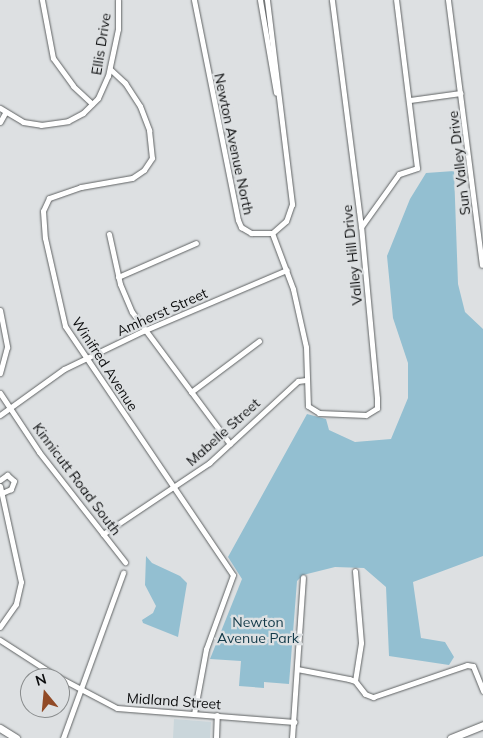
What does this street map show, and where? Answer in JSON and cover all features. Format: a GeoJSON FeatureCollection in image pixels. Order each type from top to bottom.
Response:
{"type":"FeatureCollection","features":[{"type":"Feature","properties":{"kind":"main road"},"geometry":{"type":"LineString","coordinates":[[450,738],[483,725]]}},
{"type":"Feature","properties":{"kind":"main road"},"geometry":{"type":"LineString","coordinates":[[0,728],[16,738]]}},
{"type":"Feature","properties":{"kind":"street"},"geometry":{"type":"LineString","coordinates":[[42,0],[52,58],[73,86],[92,104]]}},
{"type":"Feature","properties":{"kind":"street","name":"Ellis Drive"},"geometry":{"type":"LineString","coordinates":[[0,108],[5,113],[32,124],[50,125],[68,121],[92,104],[103,89],[110,69],[118,29],[118,0]]}},
{"type":"Feature","properties":{"kind":"street","name":"Newton Avenue North"},"geometry":{"type":"LineString","coordinates":[[194,0],[240,227],[251,233],[272,233]]}},
{"type":"Feature","properties":{"kind":"street"},"geometry":{"type":"LineString","coordinates":[[260,0],[269,66],[278,99]]}},
{"type":"Feature","properties":{"kind":"street"},"geometry":{"type":"LineString","coordinates":[[267,0],[292,204],[286,221],[272,233],[287,270],[306,347],[306,380]]}},
{"type":"Feature","properties":{"kind":"street","name":"Valley Hill Drive"},"geometry":{"type":"LineString","coordinates":[[306,380],[307,401],[311,410],[329,414],[366,414],[377,408],[361,227],[332,0]]}},
{"type":"Feature","properties":{"kind":"street"},"geometry":{"type":"LineString","coordinates":[[361,227],[399,174],[417,168],[396,0]]}},
{"type":"Feature","properties":{"kind":"street","name":"Sun Valley Drive"},"geometry":{"type":"LineString","coordinates":[[448,0],[482,265]]}},
{"type":"Feature","properties":{"kind":"street","name":"Winifred Avenue"},"geometry":{"type":"LineString","coordinates":[[110,69],[133,94],[146,118],[152,143],[150,163],[132,178],[56,194],[47,201],[43,211],[45,238],[65,326],[174,487],[234,580],[206,649],[194,714]]}},
{"type":"Feature","properties":{"kind":"street"},"geometry":{"type":"LineString","coordinates":[[410,100],[461,93]]}},
{"type":"Feature","properties":{"kind":"street"},"geometry":{"type":"LineString","coordinates":[[0,122],[5,113]]}},
{"type":"Feature","properties":{"kind":"street"},"geometry":{"type":"LineString","coordinates":[[110,234],[118,277],[126,301],[144,331],[230,444]]}},
{"type":"Feature","properties":{"kind":"street"},"geometry":{"type":"LineString","coordinates":[[118,277],[196,243]]}},
{"type":"Feature","properties":{"kind":"street","name":"Amherst Street"},"geometry":{"type":"LineString","coordinates":[[0,415],[12,409],[56,375],[87,358],[144,331],[287,270]]}},
{"type":"Feature","properties":{"kind":"street"},"geometry":{"type":"LineString","coordinates":[[0,310],[7,347],[0,373]]}},
{"type":"Feature","properties":{"kind":"street"},"geometry":{"type":"LineString","coordinates":[[191,392],[258,341]]}},
{"type":"Feature","properties":{"kind":"street","name":"Mabelle Street"},"geometry":{"type":"LineString","coordinates":[[103,534],[174,487],[230,444],[298,381],[306,380]]}},
{"type":"Feature","properties":{"kind":"street","name":"Kinnicutt Road South"},"geometry":{"type":"LineString","coordinates":[[0,393],[39,452],[125,562]]}},
{"type":"Feature","properties":{"kind":"street"},"geometry":{"type":"LineString","coordinates":[[0,480],[7,475],[14,482],[12,488],[2,493]]}},
{"type":"Feature","properties":{"kind":"street"},"geometry":{"type":"LineString","coordinates":[[0,486],[21,582],[16,604],[0,627]]}},
{"type":"Feature","properties":{"kind":"street"},"geometry":{"type":"LineString","coordinates":[[355,571],[361,643],[355,681]]}},
{"type":"Feature","properties":{"kind":"street"},"geometry":{"type":"LineString","coordinates":[[63,738],[123,573]]}},
{"type":"Feature","properties":{"kind":"street"},"geometry":{"type":"LineString","coordinates":[[292,738],[303,577]]}},
{"type":"Feature","properties":{"kind":"street","name":"Midland Street"},"geometry":{"type":"LineString","coordinates":[[0,640],[44,668]]}},
{"type":"Feature","properties":{"kind":"street"},"geometry":{"type":"LineString","coordinates":[[297,669],[355,681],[365,694],[376,696],[467,664],[473,666],[483,691]]}},
{"type":"Feature","properties":{"kind":"street","name":"Midland Street"},"geometry":{"type":"LineString","coordinates":[[70,684],[117,708],[294,722]]}},
{"type":"Feature","properties":{"kind":"street"},"geometry":{"type":"LineString","coordinates":[[216,738],[217,716]]}},
{"type":"Feature","properties":{"kind":"shaded area"},"geometry":{"type":"Polygon","coordinates":[[[174,719],[211,722],[210,738],[173,738],[174,719]]]}},
{"type":"Feature","properties":{"kind":"green space","name":"Newton Avenue Park"},"geometry":{"type":"Polygon","coordinates":[[[454,171],[458,284],[465,312],[483,329],[483,556],[413,582],[421,638],[445,642],[454,657],[449,665],[389,656],[386,587],[364,568],[335,567],[303,575],[297,581],[289,684],[264,682],[264,688],[239,686],[241,661],[210,659],[242,579],[228,557],[307,414],[326,419],[329,430],[355,442],[391,439],[408,398],[408,363],[393,318],[387,256],[410,199],[426,173],[454,171]]]}},
{"type":"Feature","properties":{"kind":"green space"},"geometry":{"type":"Polygon","coordinates":[[[146,556],[152,563],[180,576],[187,583],[178,637],[143,623],[142,620],[153,613],[156,606],[145,585],[146,556]]]}}]}
